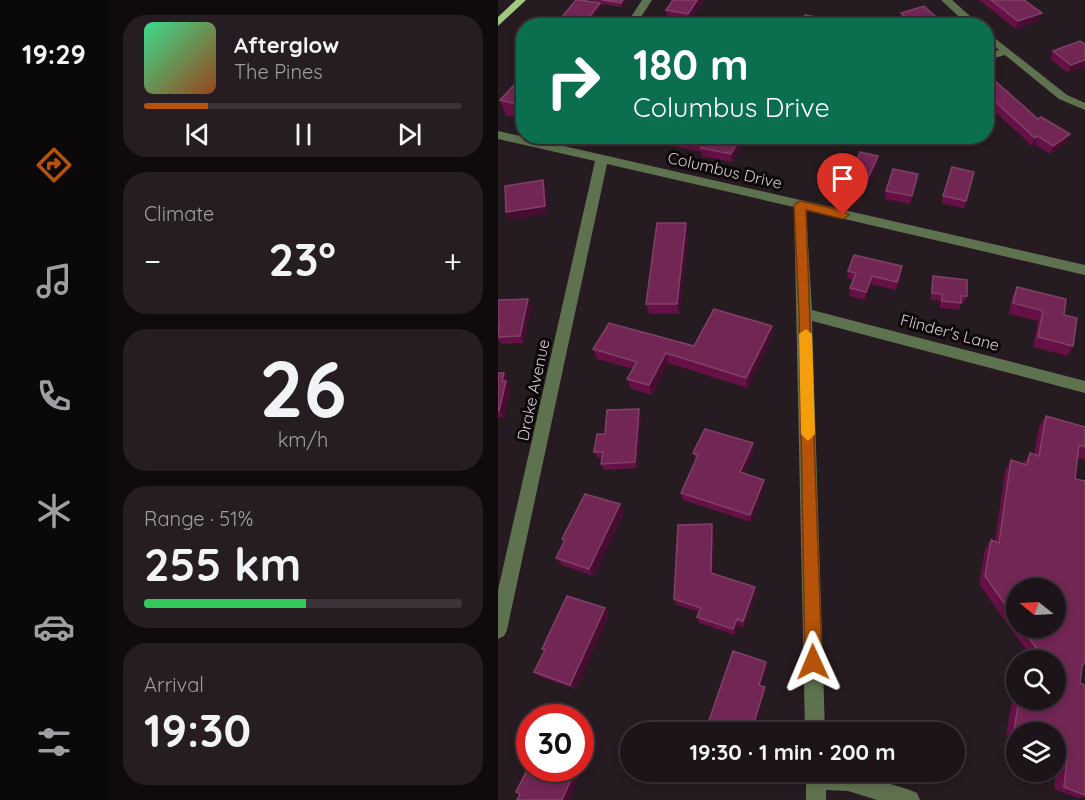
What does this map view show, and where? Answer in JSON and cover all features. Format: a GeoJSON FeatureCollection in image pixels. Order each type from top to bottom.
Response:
{"type":"FeatureCollection","features":[{"type":"Feature","properties":{"kind":"main road"},"geometry":{"type":"LineString","coordinates":[[498,23],[521,0]]}},
{"type":"Feature","properties":{"kind":"street"},"geometry":{"type":"LineString","coordinates":[[637,18],[637,13],[647,0]]}},
{"type":"Feature","properties":{"kind":"street"},"geometry":{"type":"LineString","coordinates":[[946,0],[967,18]]}},
{"type":"Feature","properties":{"kind":"street"},"geometry":{"type":"LineString","coordinates":[[994,41],[1063,97],[1085,107]]}},
{"type":"Feature","properties":{"kind":"street"},"geometry":{"type":"LineString","coordinates":[[994,55],[1006,51]]}},
{"type":"Feature","properties":{"kind":"street","name":"Columbus Drive"},"geometry":{"type":"LineString","coordinates":[[498,135],[516,139]]}},
{"type":"Feature","properties":{"kind":"street","name":"Columbus Drive"},"geometry":{"type":"LineString","coordinates":[[539,144],[1084,273]]}},
{"type":"Feature","properties":{"kind":"street","name":"Drake Avenue"},"geometry":{"type":"LineString","coordinates":[[498,630],[602,158]]}},
{"type":"Feature","properties":{"kind":"street"},"geometry":{"type":"LineString","coordinates":[[800,205],[805,314],[815,722]]}},
{"type":"Feature","properties":{"kind":"street","name":"Flinder's Lane"},"geometry":{"type":"LineString","coordinates":[[805,314],[1085,387]]}},
{"type":"Feature","properties":{"kind":"street"},"geometry":{"type":"LineString","coordinates":[[816,782],[816,800]]}},
{"type":"Feature","properties":{"kind":"street"},"geometry":{"type":"LineString","coordinates":[[851,782],[910,800]]}},
{"type":"Feature","properties":{"kind":"building"},"geometry":{"type":"Polygon","coordinates":[[[576,0],[600,3],[588,18],[562,17],[576,0]]]}},
{"type":"Feature","properties":{"kind":"building"},"geometry":{"type":"Polygon","coordinates":[[[602,0],[623,0],[621,3],[602,0]]]}},
{"type":"Feature","properties":{"kind":"building"},"geometry":{"type":"Polygon","coordinates":[[[673,0],[697,0],[688,14],[666,10],[673,0]]]}},
{"type":"Feature","properties":{"kind":"building"},"geometry":{"type":"Polygon","coordinates":[[[991,0],[1024,0],[1042,13],[1018,21],[991,0]]]}},
{"type":"Feature","properties":{"kind":"building"},"geometry":{"type":"Polygon","coordinates":[[[924,6],[937,18],[906,18],[901,13],[924,6]]]}},
{"type":"Feature","properties":{"kind":"building"},"geometry":{"type":"Polygon","coordinates":[[[805,15],[821,18],[803,18],[805,15]]]}},
{"type":"Feature","properties":{"kind":"building"},"geometry":{"type":"Polygon","coordinates":[[[1080,41],[1085,44],[1085,60],[1071,65],[1053,51],[1080,41]]]}},
{"type":"Feature","properties":{"kind":"building"},"geometry":{"type":"Polygon","coordinates":[[[994,80],[1038,119],[1041,117],[1070,134],[1053,146],[1038,136],[1035,138],[994,100],[994,80]]]}},
{"type":"Feature","properties":{"kind":"building"},"geometry":{"type":"Polygon","coordinates":[[[516,83],[516,104],[500,100],[516,83]]]}},
{"type":"Feature","properties":{"kind":"building"},"geometry":{"type":"Polygon","coordinates":[[[703,144],[737,144],[731,154],[701,148],[703,144]]]}},
{"type":"Feature","properties":{"kind":"building"},"geometry":{"type":"Polygon","coordinates":[[[860,152],[878,156],[868,178],[850,174],[860,152]]]}},
{"type":"Feature","properties":{"kind":"building"},"geometry":{"type":"Polygon","coordinates":[[[952,167],[974,172],[966,201],[943,196],[952,167]]]}},
{"type":"Feature","properties":{"kind":"building"},"geometry":{"type":"Polygon","coordinates":[[[893,169],[918,174],[912,196],[886,191],[893,169]]]}},
{"type":"Feature","properties":{"kind":"building"},"geometry":{"type":"Polygon","coordinates":[[[543,180],[545,206],[506,212],[505,186],[543,180]]]}},
{"type":"Feature","properties":{"kind":"building"},"geometry":{"type":"Polygon","coordinates":[[[657,223],[686,223],[677,304],[646,304],[657,223]]]}},
{"type":"Feature","properties":{"kind":"building"},"geometry":{"type":"Polygon","coordinates":[[[854,255],[902,266],[897,282],[872,276],[866,292],[850,288],[856,273],[848,271],[854,255]]]}},
{"type":"Feature","properties":{"kind":"building"},"geometry":{"type":"Polygon","coordinates":[[[933,276],[967,280],[967,296],[961,296],[961,303],[942,301],[942,294],[932,293],[933,276]]]}},
{"type":"Feature","properties":{"kind":"building"},"geometry":{"type":"Polygon","coordinates":[[[1017,287],[1066,299],[1064,315],[1077,318],[1073,346],[1038,337],[1043,311],[1013,303],[1017,287]]]}},
{"type":"Feature","properties":{"kind":"building"},"geometry":{"type":"Polygon","coordinates":[[[528,299],[520,336],[498,337],[498,300],[528,299]]]}},
{"type":"Feature","properties":{"kind":"building"},"geometry":{"type":"Polygon","coordinates":[[[714,309],[772,326],[746,378],[666,353],[649,385],[627,379],[637,362],[593,349],[609,323],[694,346],[714,309]]]}},
{"type":"Feature","properties":{"kind":"building"},"geometry":{"type":"Polygon","coordinates":[[[498,373],[504,373],[502,381],[506,381],[499,411],[498,411],[498,373]]]}},
{"type":"Feature","properties":{"kind":"building"},"geometry":{"type":"Polygon","coordinates":[[[639,409],[635,462],[601,464],[603,452],[594,452],[597,434],[605,434],[607,410],[639,409]]]}},
{"type":"Feature","properties":{"kind":"building"},"geometry":{"type":"Polygon","coordinates":[[[1046,416],[1085,427],[1085,447],[1079,445],[1075,479],[1085,481],[1085,662],[1082,666],[1080,683],[1085,685],[1085,795],[1064,787],[1068,751],[1066,750],[1066,722],[1015,722],[1017,710],[1066,710],[1066,650],[1038,650],[1029,638],[1066,638],[1066,578],[1006,578],[1006,606],[985,576],[991,540],[999,543],[1011,460],[1027,465],[1030,453],[1039,456],[1046,416]]]}},
{"type":"Feature","properties":{"kind":"building"},"geometry":{"type":"Polygon","coordinates":[[[705,429],[753,443],[740,472],[764,480],[750,515],[681,493],[698,455],[693,453],[705,429]]]}},
{"type":"Feature","properties":{"kind":"building"},"geometry":{"type":"Polygon","coordinates":[[[585,494],[620,504],[589,569],[556,558],[565,540],[562,539],[585,494]]]}},
{"type":"Feature","properties":{"kind":"building"},"geometry":{"type":"Polygon","coordinates":[[[712,524],[711,573],[755,587],[743,621],[737,619],[733,629],[697,617],[701,608],[674,599],[678,525],[712,524]]]}},
{"type":"Feature","properties":{"kind":"building"},"geometry":{"type":"Polygon","coordinates":[[[567,596],[605,608],[570,685],[534,672],[545,650],[542,649],[567,596]]]}},
{"type":"Feature","properties":{"kind":"building"},"geometry":{"type":"Polygon","coordinates":[[[733,651],[766,662],[759,685],[765,687],[754,722],[708,722],[733,651]]]}},
{"type":"Feature","properties":{"kind":"building"},"geometry":{"type":"Polygon","coordinates":[[[521,782],[570,782],[562,800],[517,800],[520,794],[516,792],[521,782]]]}},
{"type":"Feature","properties":{"kind":"slow traffic"},"geometry":{"type":"LineString","coordinates":[[806,334],[808,434]]}},
{"type":"Feature","properties":{"kind":"route"},"geometry":{"type":"LineString","coordinates":[[813,662],[805,314],[800,205],[843,215]]}}]}
